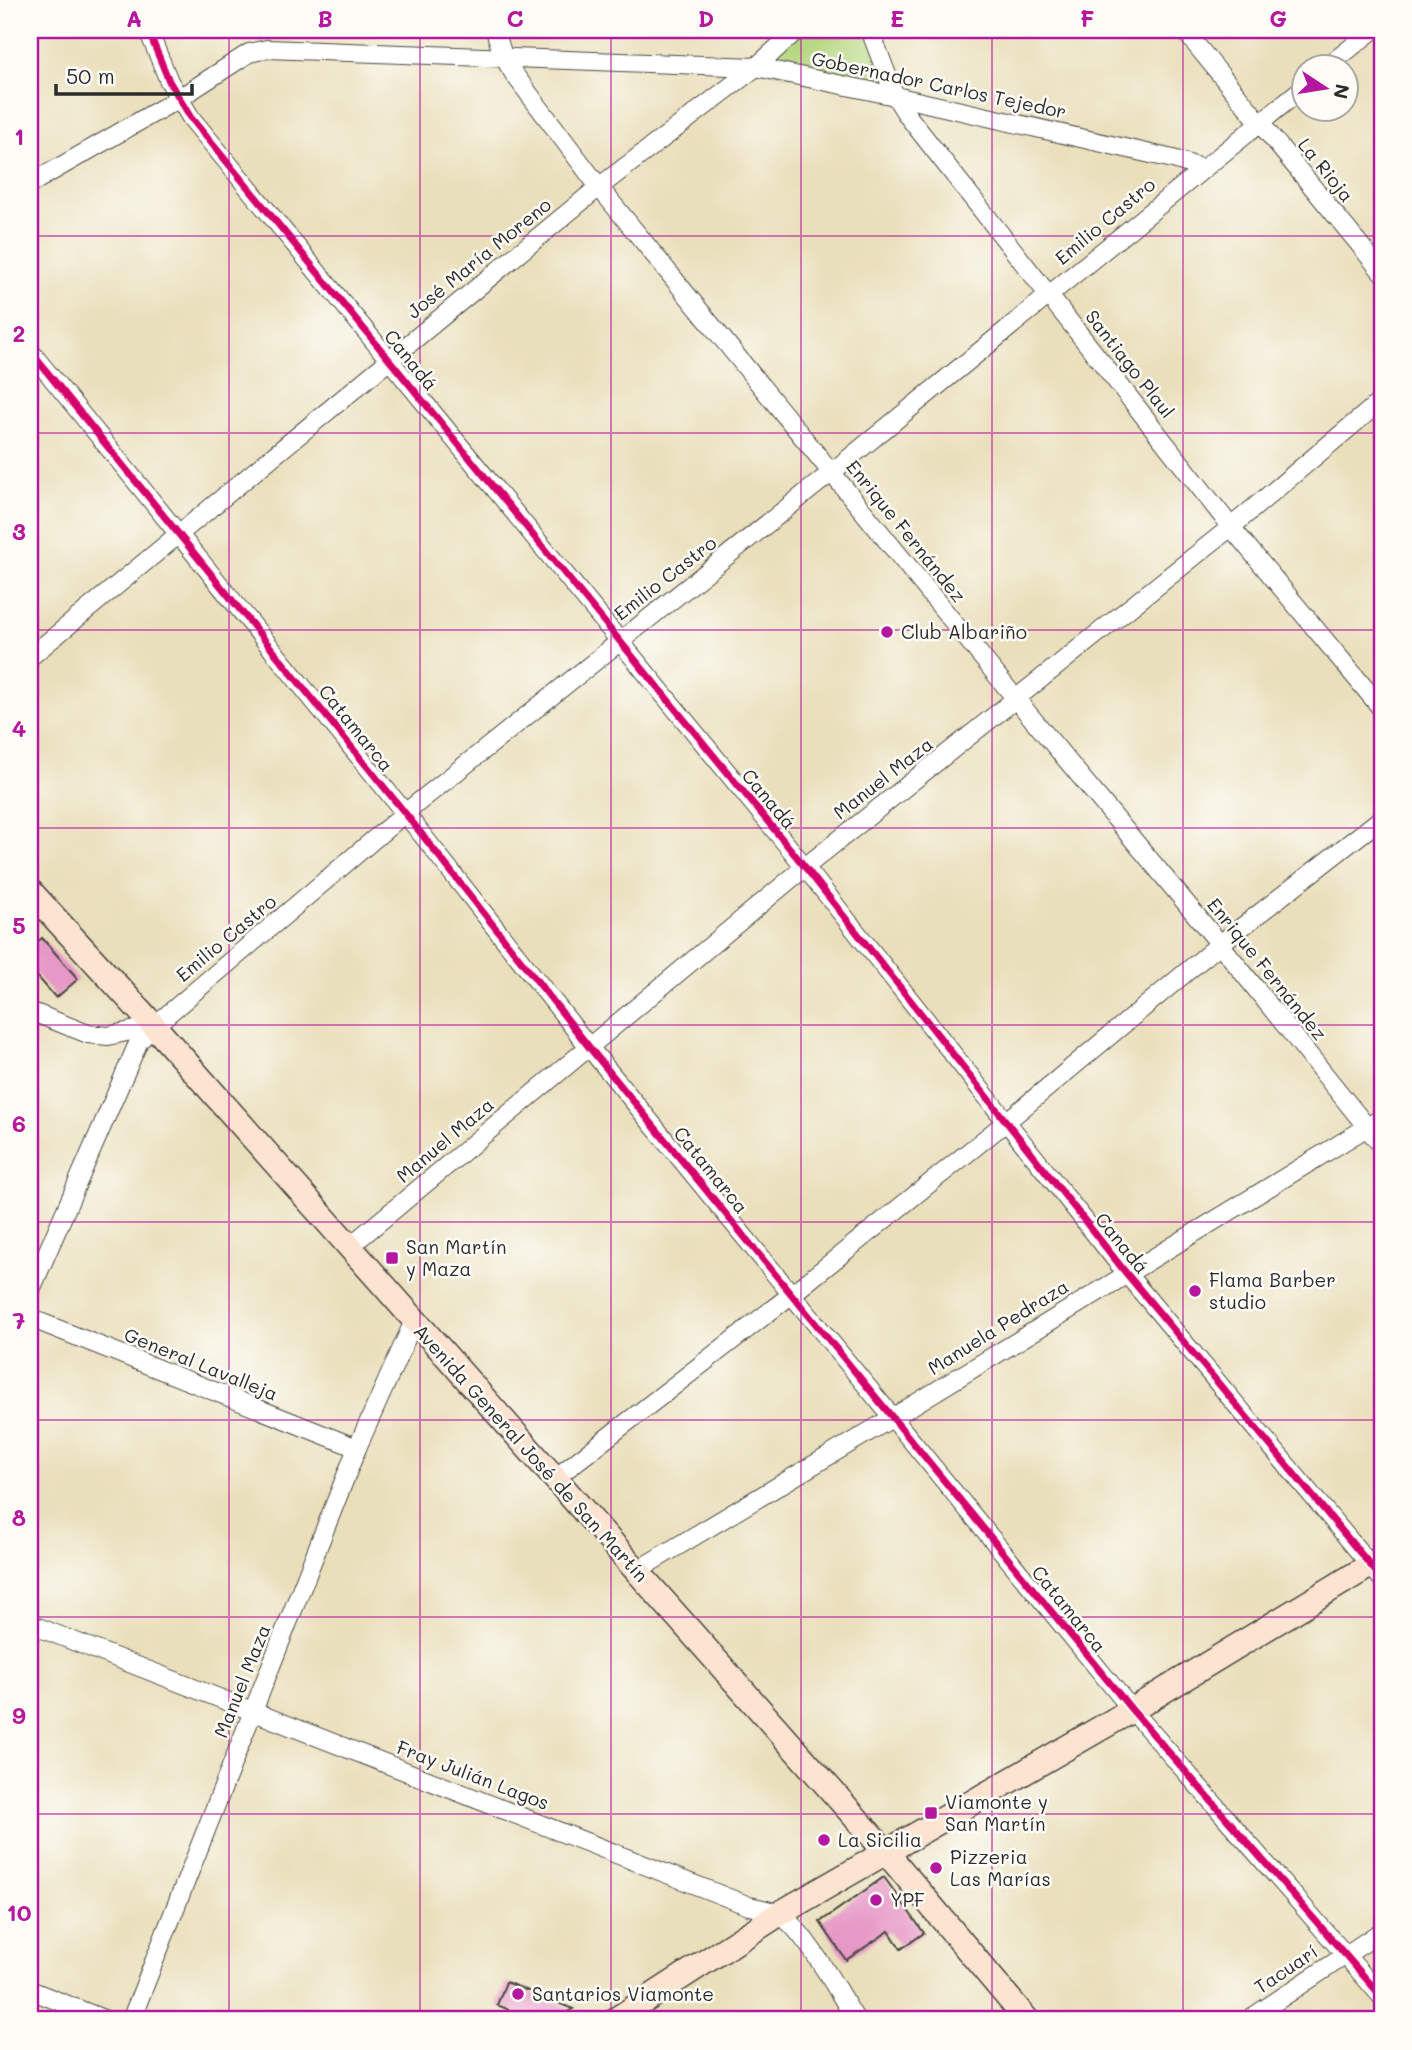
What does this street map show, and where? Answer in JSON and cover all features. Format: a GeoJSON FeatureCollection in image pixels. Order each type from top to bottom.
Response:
{"type":"FeatureCollection","features":[{"type":"Feature","properties":{"kind":"main road","name":"Avenida General José de San Martín"},"geometry":{"type":"LineString","coordinates":[[30,891],[154,1026],[886,1852],[1027,2020]]}},
{"type":"Feature","properties":{"kind":"main road"},"geometry":{"type":"LineString","coordinates":[[615,2020],[779,1914],[1379,1567]]}},
{"type":"Feature","properties":{"kind":"street","name":"Canadá"},"geometry":{"type":"LineString","coordinates":[[148,30],[178,99],[191,118],[805,867],[1126,1273],[1379,1567]]}},
{"type":"Feature","properties":{"kind":"street","name":"Enrique Fernández"},"geometry":{"type":"LineString","coordinates":[[495,30],[503,56],[514,75],[598,187],[1016,699],[1220,944],[1375,1122],[1382,1146]]}},
{"type":"Feature","properties":{"kind":"street","name":"José María Moreno"},"geometry":{"type":"LineString","coordinates":[[30,657],[598,187],[756,67],[797,30]]}},
{"type":"Feature","properties":{"kind":"street","name":"Santiago Plaul"},"geometry":{"type":"LineString","coordinates":[[870,30],[895,96],[908,115],[1231,527],[1382,709]]}},
{"type":"Feature","properties":{"kind":"street","name":"La Rioja"},"geometry":{"type":"LineString","coordinates":[[1184,30],[1382,272]]}},
{"type":"Feature","properties":{"kind":"street"},"geometry":{"type":"LineString","coordinates":[[1346,52],[1373,30]]}},
{"type":"Feature","properties":{"kind":"street","name":"Gobernador Carlos Tejedor"},"geometry":{"type":"LineString","coordinates":[[30,184],[178,99],[258,49],[756,67],[895,96],[1172,159],[1201,168]]}},
{"type":"Feature","properties":{"kind":"street","name":"Emilio Castro"},"geometry":{"type":"LineString","coordinates":[[30,1292],[139,1041],[154,1026],[405,813],[832,472],[1290,98]]}},
{"type":"Feature","properties":{"kind":"street","name":"Catamarca"},"geometry":{"type":"LineString","coordinates":[[30,351],[405,813],[589,1047],[892,1418],[1132,1710],[1382,1997]]}},
{"type":"Feature","properties":{"kind":"street","name":"Manuel Maza"},"geometry":{"type":"LineString","coordinates":[[349,1247],[805,867],[1231,527],[1382,400]]}},
{"type":"Feature","properties":{"kind":"street"},"geometry":{"type":"LineString","coordinates":[[554,1479],[792,1294],[1006,1122],[1220,944],[1382,818]]}},
{"type":"Feature","properties":{"kind":"street"},"geometry":{"type":"LineString","coordinates":[[30,1011],[88,1034],[108,1036],[154,1026]]}},
{"type":"Feature","properties":{"kind":"street","name":"Manuela Pedraza"},"geometry":{"type":"LineString","coordinates":[[636,1571],[892,1418],[1375,1122]]}},
{"type":"Feature","properties":{"kind":"street","name":"General Lavalleja"},"geometry":{"type":"LineString","coordinates":[[30,1318],[357,1448]]}},
{"type":"Feature","properties":{"kind":"street","name":"Manuel Maza"},"geometry":{"type":"LineString","coordinates":[[131,2020],[357,1448],[414,1321]]}},
{"type":"Feature","properties":{"kind":"street","name":"Fray Julián Lagos"},"geometry":{"type":"LineString","coordinates":[[30,1625],[749,1906],[779,1914]]}},
{"type":"Feature","properties":{"kind":"street"},"geometry":{"type":"LineString","coordinates":[[779,1914],[807,1944],[856,2020]]}},
{"type":"Feature","properties":{"kind":"street","name":"Tacuarí"},"geometry":{"type":"LineString","coordinates":[[1248,2020],[1382,1931]]}},
{"type":"Feature","properties":{"kind":"street"},"geometry":{"type":"LineString","coordinates":[[30,1990],[106,2020]]}},
{"type":"Feature","properties":{"kind":"green space"},"geometry":{"type":"Polygon","coordinates":[[[797,30],[870,30],[895,96],[756,67],[797,30]]]}},
{"type":"Feature","properties":{"kind":"building"},"geometry":{"type":"Polygon","coordinates":[[[42,938],[78,979],[56,998],[30,968],[30,949],[42,938]]]}},
{"type":"Feature","properties":{"kind":"building","name":"YPF"},"geometry":{"type":"Polygon","coordinates":[[[884,1877],[924,1933],[901,1949],[889,1931],[846,1960],[820,1922],[884,1877]]]}},
{"type":"Feature","properties":{"kind":"building","name":"Santarios Viamonte"},"geometry":{"type":"Polygon","coordinates":[[[506,1982],[573,2009],[554,2020],[534,2020],[497,2005],[506,1982]]]}},
{"type":"Feature","properties":{"kind":"cycle path"},"geometry":{"type":"LineString","coordinates":[[148,30],[169,81],[191,118],[805,867],[1126,1273],[1382,1579]]}},
{"type":"Feature","properties":{"kind":"cycle path"},"geometry":{"type":"LineString","coordinates":[[30,351],[405,813],[589,1047],[1132,1710],[1382,1997]]}},
{"type":"Feature","properties":{"kind":"place","name":"Club Albariño"},"geometry":{"type":"Point","coordinates":[887,632]}},
{"type":"Feature","properties":{"kind":"place","name":"San Martín y Maza"},"geometry":{"type":"Point","coordinates":[392,1258]}},
{"type":"Feature","properties":{"kind":"place","name":"Flama Barber studio"},"geometry":{"type":"Point","coordinates":[1195,1291]}},
{"type":"Feature","properties":{"kind":"place","name":"Viamonte y San Martín"},"geometry":{"type":"Point","coordinates":[931,1813]}},
{"type":"Feature","properties":{"kind":"place","name":"La Sicilia"},"geometry":{"type":"Point","coordinates":[824,1840]}},
{"type":"Feature","properties":{"kind":"place","name":"Pizzeria Las Marías"},"geometry":{"type":"Point","coordinates":[936,1868]}},
{"type":"Feature","properties":{"kind":"place","name":"YPF"},"geometry":{"type":"Point","coordinates":[876,1900]}},
{"type":"Feature","properties":{"kind":"place","name":"Santarios Viamonte"},"geometry":{"type":"Point","coordinates":[518,1994]}}]}
